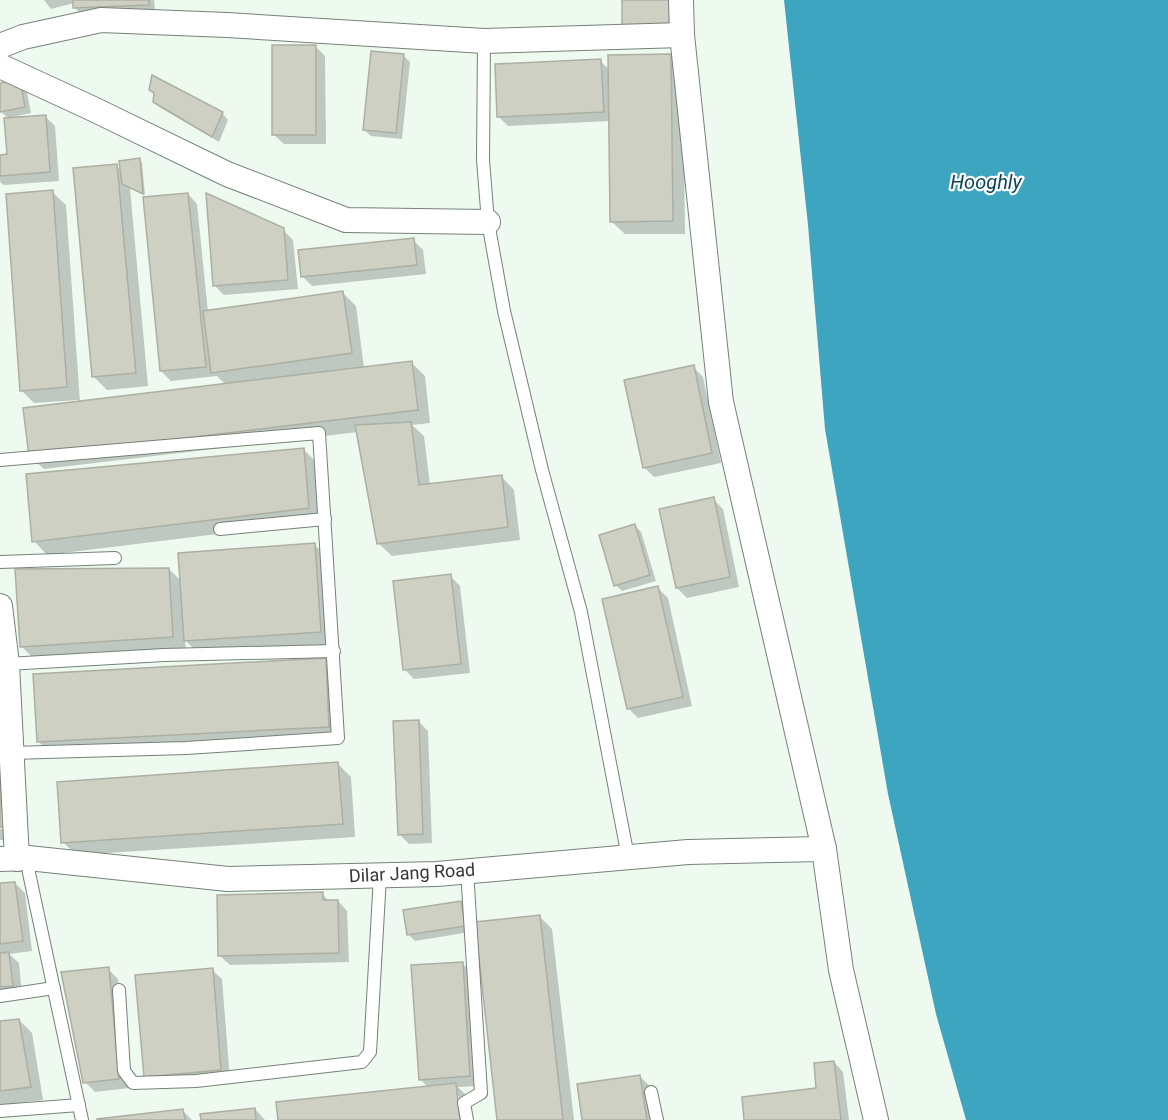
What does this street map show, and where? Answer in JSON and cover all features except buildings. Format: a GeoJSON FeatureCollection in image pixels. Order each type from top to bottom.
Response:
{"type":"FeatureCollection","features":[{"type":"Feature","properties":{"kind":"street"},"geometry":{"type":"LineString","coordinates":[[681,0],[682,35],[721,402],[824,849],[841,970],[876,1120]]}},
{"type":"Feature","properties":{"kind":"street"},"geometry":{"type":"LineString","coordinates":[[0,46],[23,37],[101,20],[227,25],[484,41],[682,35]]}},
{"type":"Feature","properties":{"kind":"street"},"geometry":{"type":"LineString","coordinates":[[0,66],[227,174],[346,220],[488,222]]}},
{"type":"Feature","properties":{"kind":"street"},"geometry":{"type":"LineString","coordinates":[[0,606],[7,664],[15,859]]}},
{"type":"Feature","properties":{"kind":"street","name":"Dilar Jang Road"},"geometry":{"type":"LineString","coordinates":[[15,859],[228,879],[437,874],[688,852],[824,849]]}},
{"type":"Feature","properties":{"kind":"lane"},"geometry":{"type":"LineString","coordinates":[[484,41],[483,160],[488,222],[506,323],[542,470],[581,612],[628,857]]}},
{"type":"Feature","properties":{"kind":"lane"},"geometry":{"type":"LineString","coordinates":[[0,460],[319,434],[338,738],[186,748],[11,753]]}},
{"type":"Feature","properties":{"kind":"lane"},"geometry":{"type":"LineString","coordinates":[[220,529],[325,519]]}},
{"type":"Feature","properties":{"kind":"lane"},"geometry":{"type":"LineString","coordinates":[[0,562],[115,558]]}},
{"type":"Feature","properties":{"kind":"lane"},"geometry":{"type":"LineString","coordinates":[[7,664],[164,655],[334,651]]}},
{"type":"Feature","properties":{"kind":"lane"},"geometry":{"type":"LineString","coordinates":[[15,859],[29,873],[82,1120]]}},
{"type":"Feature","properties":{"kind":"lane"},"geometry":{"type":"LineString","coordinates":[[467,870],[481,1093],[464,1103],[467,1120]]}},
{"type":"Feature","properties":{"kind":"lane"},"geometry":{"type":"LineString","coordinates":[[119,990],[124,1071],[133,1083],[195,1082],[362,1062],[370,1052],[380,876]]}},
{"type":"Feature","properties":{"kind":"lane"},"geometry":{"type":"LineString","coordinates":[[0,996],[54,988]]}},
{"type":"Feature","properties":{"kind":"lane"},"geometry":{"type":"LineString","coordinates":[[651,1092],[657,1120]]}},
{"type":"Feature","properties":{"kind":"lane"},"geometry":{"type":"LineString","coordinates":[[0,1111],[79,1105]]}},
{"type":"Feature","properties":{"kind":"water","name":"Hooghly"},"geometry":{"type":"Polygon","coordinates":[[[784,0],[1168,0],[1168,1120],[966,1120],[936,1014],[888,794],[825,429],[808,225],[784,0]]]}}]}
